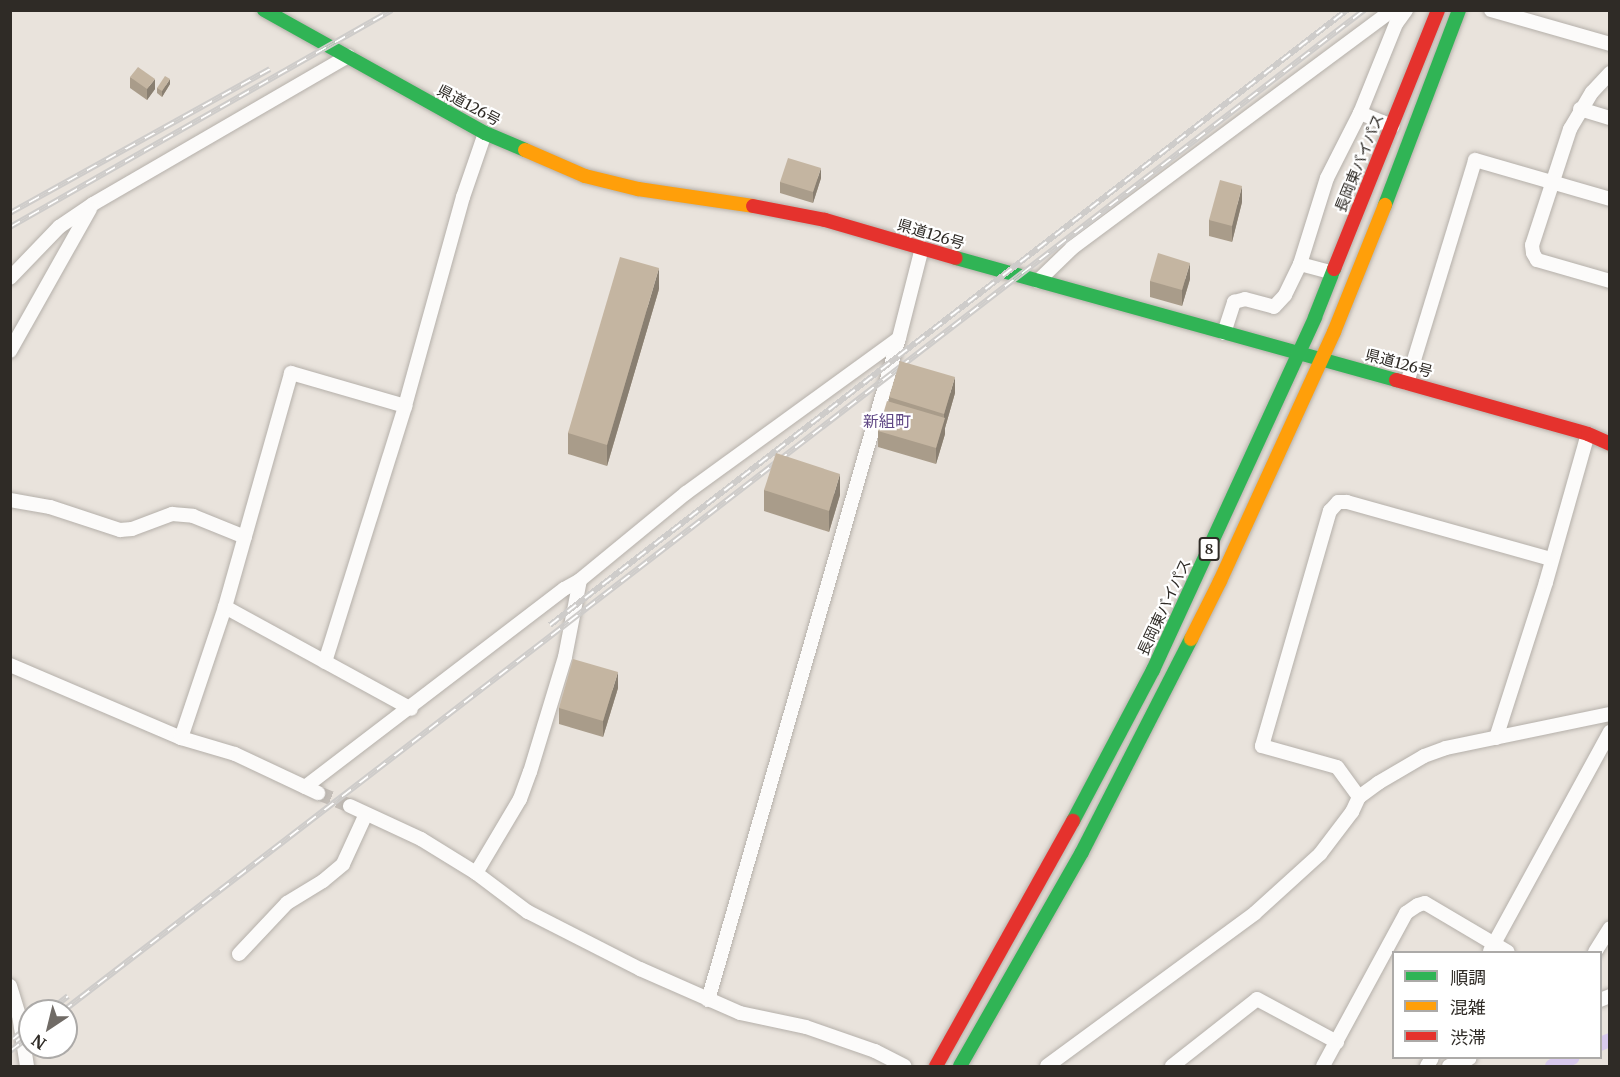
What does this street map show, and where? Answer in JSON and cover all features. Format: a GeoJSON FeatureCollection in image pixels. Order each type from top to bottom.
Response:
{"type":"FeatureCollection","features":[{"type":"Feature","properties":{"kind":"main road","name":"県道126号"},"geometry":{"type":"LineString","coordinates":[[264,10],[485,133],[562,168],[607,183],[779,210],[1297,352],[1588,434],[1610,444]]}},
{"type":"Feature","properties":{"kind":"main road","name":"長岡東バイパス"},"geometry":{"type":"LineString","coordinates":[[936,1066],[1108,759],[1217,532],[1297,352],[1315,317],[1438,10]]}},
{"type":"Feature","properties":{"kind":"main road","name":"8"},"geometry":{"type":"LineString","coordinates":[[960,1066],[1087,841],[1220,581],[1321,359],[1412,138],[1459,10]]}},
{"type":"Feature","properties":{"kind":"street"},"geometry":{"type":"LineString","coordinates":[[1038,282],[1072,249],[1392,10]]}},
{"type":"Feature","properties":{"kind":"street"},"geometry":{"type":"LineString","coordinates":[[1224,333],[1234,302],[1245,299],[1274,307],[1286,295],[1300,264],[1326,178],[1360,113],[1396,24],[1406,10]]}},
{"type":"Feature","properties":{"kind":"street"},"geometry":{"type":"LineString","coordinates":[[1491,10],[1610,44]]}},
{"type":"Feature","properties":{"kind":"street"},"geometry":{"type":"LineString","coordinates":[[10,278],[59,226],[348,56]]}},
{"type":"Feature","properties":{"kind":"street"},"geometry":{"type":"LineString","coordinates":[[1610,74],[1580,109],[1551,183],[1532,245],[1537,260],[1610,280]]}},
{"type":"Feature","properties":{"kind":"street"},"geometry":{"type":"LineString","coordinates":[[1580,109],[1610,118]]}},
{"type":"Feature","properties":{"kind":"street"},"geometry":{"type":"LineString","coordinates":[[1360,113],[1392,126]]}},
{"type":"Feature","properties":{"kind":"street"},"geometry":{"type":"LineString","coordinates":[[325,662],[405,406],[463,197],[485,133]]}},
{"type":"Feature","properties":{"kind":"street"},"geometry":{"type":"LineString","coordinates":[[1407,383],[1475,160],[1610,199]]}},
{"type":"Feature","properties":{"kind":"street"},"geometry":{"type":"LineString","coordinates":[[10,351],[93,204]]}},
{"type":"Feature","properties":{"kind":"street"},"geometry":{"type":"LineString","coordinates":[[708,1000],[899,338],[922,248]]}},
{"type":"Feature","properties":{"kind":"street"},"geometry":{"type":"LineString","coordinates":[[1300,264],[1333,273]]}},
{"type":"Feature","properties":{"kind":"street"},"geometry":{"type":"LineString","coordinates":[[304,788],[411,709],[564,589],[580,580],[686,493],[899,338]]}},
{"type":"Feature","properties":{"kind":"street"},"geometry":{"type":"LineString","coordinates":[[181,738],[225,607],[291,374],[405,406]]}},
{"type":"Feature","properties":{"kind":"street"},"geometry":{"type":"LineString","coordinates":[[1496,738],[1546,582],[1588,434]]}},
{"type":"Feature","properties":{"kind":"street"},"geometry":{"type":"LineString","coordinates":[[10,500],[50,507],[120,530],[132,530],[172,514],[193,516],[245,537]]}},
{"type":"Feature","properties":{"kind":"street"},"geometry":{"type":"LineString","coordinates":[[1359,797],[1337,768],[1262,746],[1330,511],[1338,502],[1347,502],[1551,559]]}},
{"type":"Feature","properties":{"kind":"street"},"geometry":{"type":"LineString","coordinates":[[476,873],[520,799],[530,772],[565,657],[580,580]]}},
{"type":"Feature","properties":{"kind":"street"},"geometry":{"type":"LineString","coordinates":[[225,607],[411,709]]}},
{"type":"Feature","properties":{"kind":"street"},"geometry":{"type":"LineString","coordinates":[[10,665],[181,738],[235,754],[318,793]]}},
{"type":"Feature","properties":{"kind":"street"},"geometry":{"type":"LineString","coordinates":[[1047,1066],[1263,907],[1320,854],[1352,812],[1359,797],[1424,756],[1446,748],[1610,714]]}},
{"type":"Feature","properties":{"kind":"street"},"geometry":{"type":"LineString","coordinates":[[1323,1066],[1406,913],[1425,903],[1492,948],[1610,732]]}},
{"type":"Feature","properties":{"kind":"street"},"geometry":{"type":"LineString","coordinates":[[350,806],[421,838],[476,873],[528,912],[557,929],[708,1000],[741,1013],[824,1033],[875,1051],[904,1066]]}},
{"type":"Feature","properties":{"kind":"street"},"geometry":{"type":"LineString","coordinates":[[239,954],[287,903],[323,881],[343,864],[366,814]]}},
{"type":"Feature","properties":{"kind":"street"},"geometry":{"type":"LineString","coordinates":[[1596,951],[1610,928]]}},
{"type":"Feature","properties":{"kind":"street"},"geometry":{"type":"LineString","coordinates":[[10,986],[19,1015],[27,1066]]}},
{"type":"Feature","properties":{"kind":"street"},"geometry":{"type":"LineString","coordinates":[[1172,1066],[1257,999],[1337,1042]]}},
{"type":"Feature","properties":{"kind":"street"},"geometry":{"type":"LineString","coordinates":[[1449,1066],[1467,1059]]}},
{"type":"Feature","properties":{"kind":"building"},"geometry":{"type":"Polygon","coordinates":[[[138,67],[155,79],[147,89],[130,77],[138,67]]]}},
{"type":"Feature","properties":{"kind":"building"},"geometry":{"type":"Polygon","coordinates":[[[165,76],[170,79],[162,91],[157,88],[165,76]]]}},
{"type":"Feature","properties":{"kind":"building"},"geometry":{"type":"Polygon","coordinates":[[[788,158],[821,168],[813,192],[780,182],[788,158]]]}},
{"type":"Feature","properties":{"kind":"building"},"geometry":{"type":"Polygon","coordinates":[[[1220,180],[1242,186],[1232,226],[1209,220],[1220,180]]]}},
{"type":"Feature","properties":{"kind":"building"},"geometry":{"type":"Polygon","coordinates":[[[1158,253],[1190,263],[1182,290],[1150,281],[1158,253]]]}},
{"type":"Feature","properties":{"kind":"building"},"geometry":{"type":"Polygon","coordinates":[[[620,257],[659,268],[607,445],[568,433],[620,257]]]}},
{"type":"Feature","properties":{"kind":"building"},"geometry":{"type":"Polygon","coordinates":[[[900,361],[955,377],[944,414],[889,397],[900,361]]]}},
{"type":"Feature","properties":{"kind":"building"},"geometry":{"type":"Polygon","coordinates":[[[887,401],[945,418],[936,448],[878,431],[887,401]]]}},
{"type":"Feature","properties":{"kind":"building"},"geometry":{"type":"Polygon","coordinates":[[[776,453],[840,474],[829,511],[764,490],[776,453]]]}},
{"type":"Feature","properties":{"kind":"building"},"geometry":{"type":"Polygon","coordinates":[[[573,659],[618,672],[603,721],[559,708],[573,659]]]}},
{"type":"Feature","properties":{"kind":"waterway"},"geometry":{"type":"LineString","coordinates":[[1602,1043],[1610,1040]]}},
{"type":"Feature","properties":{"kind":"waterway"},"geometry":{"type":"LineString","coordinates":[[1552,1066],[1570,1059]]}},
{"type":"Feature","properties":{"kind":"tunnel"},"geometry":{"type":"LineString","coordinates":[[318,793],[350,806]]}},
{"type":"Feature","properties":{"kind":"railway"},"geometry":{"type":"LineString","coordinates":[[10,227],[392,10]]}},
{"type":"Feature","properties":{"kind":"railway"},"geometry":{"type":"LineString","coordinates":[[550,625],[1347,10]]}},
{"type":"Feature","properties":{"kind":"railway"},"geometry":{"type":"LineString","coordinates":[[78,999],[1364,10]]}},
{"type":"Feature","properties":{"kind":"railway"},"geometry":{"type":"LineString","coordinates":[[10,213],[270,69]]}},
{"type":"Feature","properties":{"kind":"railway"},"geometry":{"type":"LineString","coordinates":[[64,999],[68,996]]}},
{"type":"Feature","properties":{"kind":"railway"},"geometry":{"type":"LineString","coordinates":[[13,1039],[18,1035]]}},
{"type":"Feature","properties":{"kind":"railway"},"geometry":{"type":"LineString","coordinates":[[10,1051],[18,1045]]}},
{"type":"Feature","properties":{"kind":"traffic: fast"},"geometry":{"type":"LineString","coordinates":[[264,10],[485,133],[525,150]]}},
{"type":"Feature","properties":{"kind":"traffic: fast"},"geometry":{"type":"LineString","coordinates":[[1385,205],[1459,10]]}},
{"type":"Feature","properties":{"kind":"traffic: fast"},"geometry":{"type":"LineString","coordinates":[[956,258],[1396,380]]}},
{"type":"Feature","properties":{"kind":"traffic: fast"},"geometry":{"type":"LineString","coordinates":[[1073,821],[1153,670],[1315,317],[1334,269]]}},
{"type":"Feature","properties":{"kind":"traffic: fast"},"geometry":{"type":"LineString","coordinates":[[960,1066],[1082,852],[1191,639]]}},
{"type":"Feature","properties":{"kind":"traffic: slow"},"geometry":{"type":"LineString","coordinates":[[525,150],[585,176],[638,189],[753,206]]}},
{"type":"Feature","properties":{"kind":"traffic: slow"},"geometry":{"type":"LineString","coordinates":[[1191,639],[1334,332],[1385,205]]}},
{"type":"Feature","properties":{"kind":"traffic: jam"},"geometry":{"type":"LineString","coordinates":[[1334,269],[1438,10]]}},
{"type":"Feature","properties":{"kind":"traffic: jam"},"geometry":{"type":"LineString","coordinates":[[753,206],[825,220],[956,258]]}},
{"type":"Feature","properties":{"kind":"traffic: jam"},"geometry":{"type":"LineString","coordinates":[[1396,380],[1588,434],[1610,444]]}},
{"type":"Feature","properties":{"kind":"traffic: jam"},"geometry":{"type":"LineString","coordinates":[[936,1066],[1073,821]]}},
{"type":"Feature","properties":{"kind":"district","name":"新組町"},"geometry":{"type":"Point","coordinates":[887,421]}}]}
